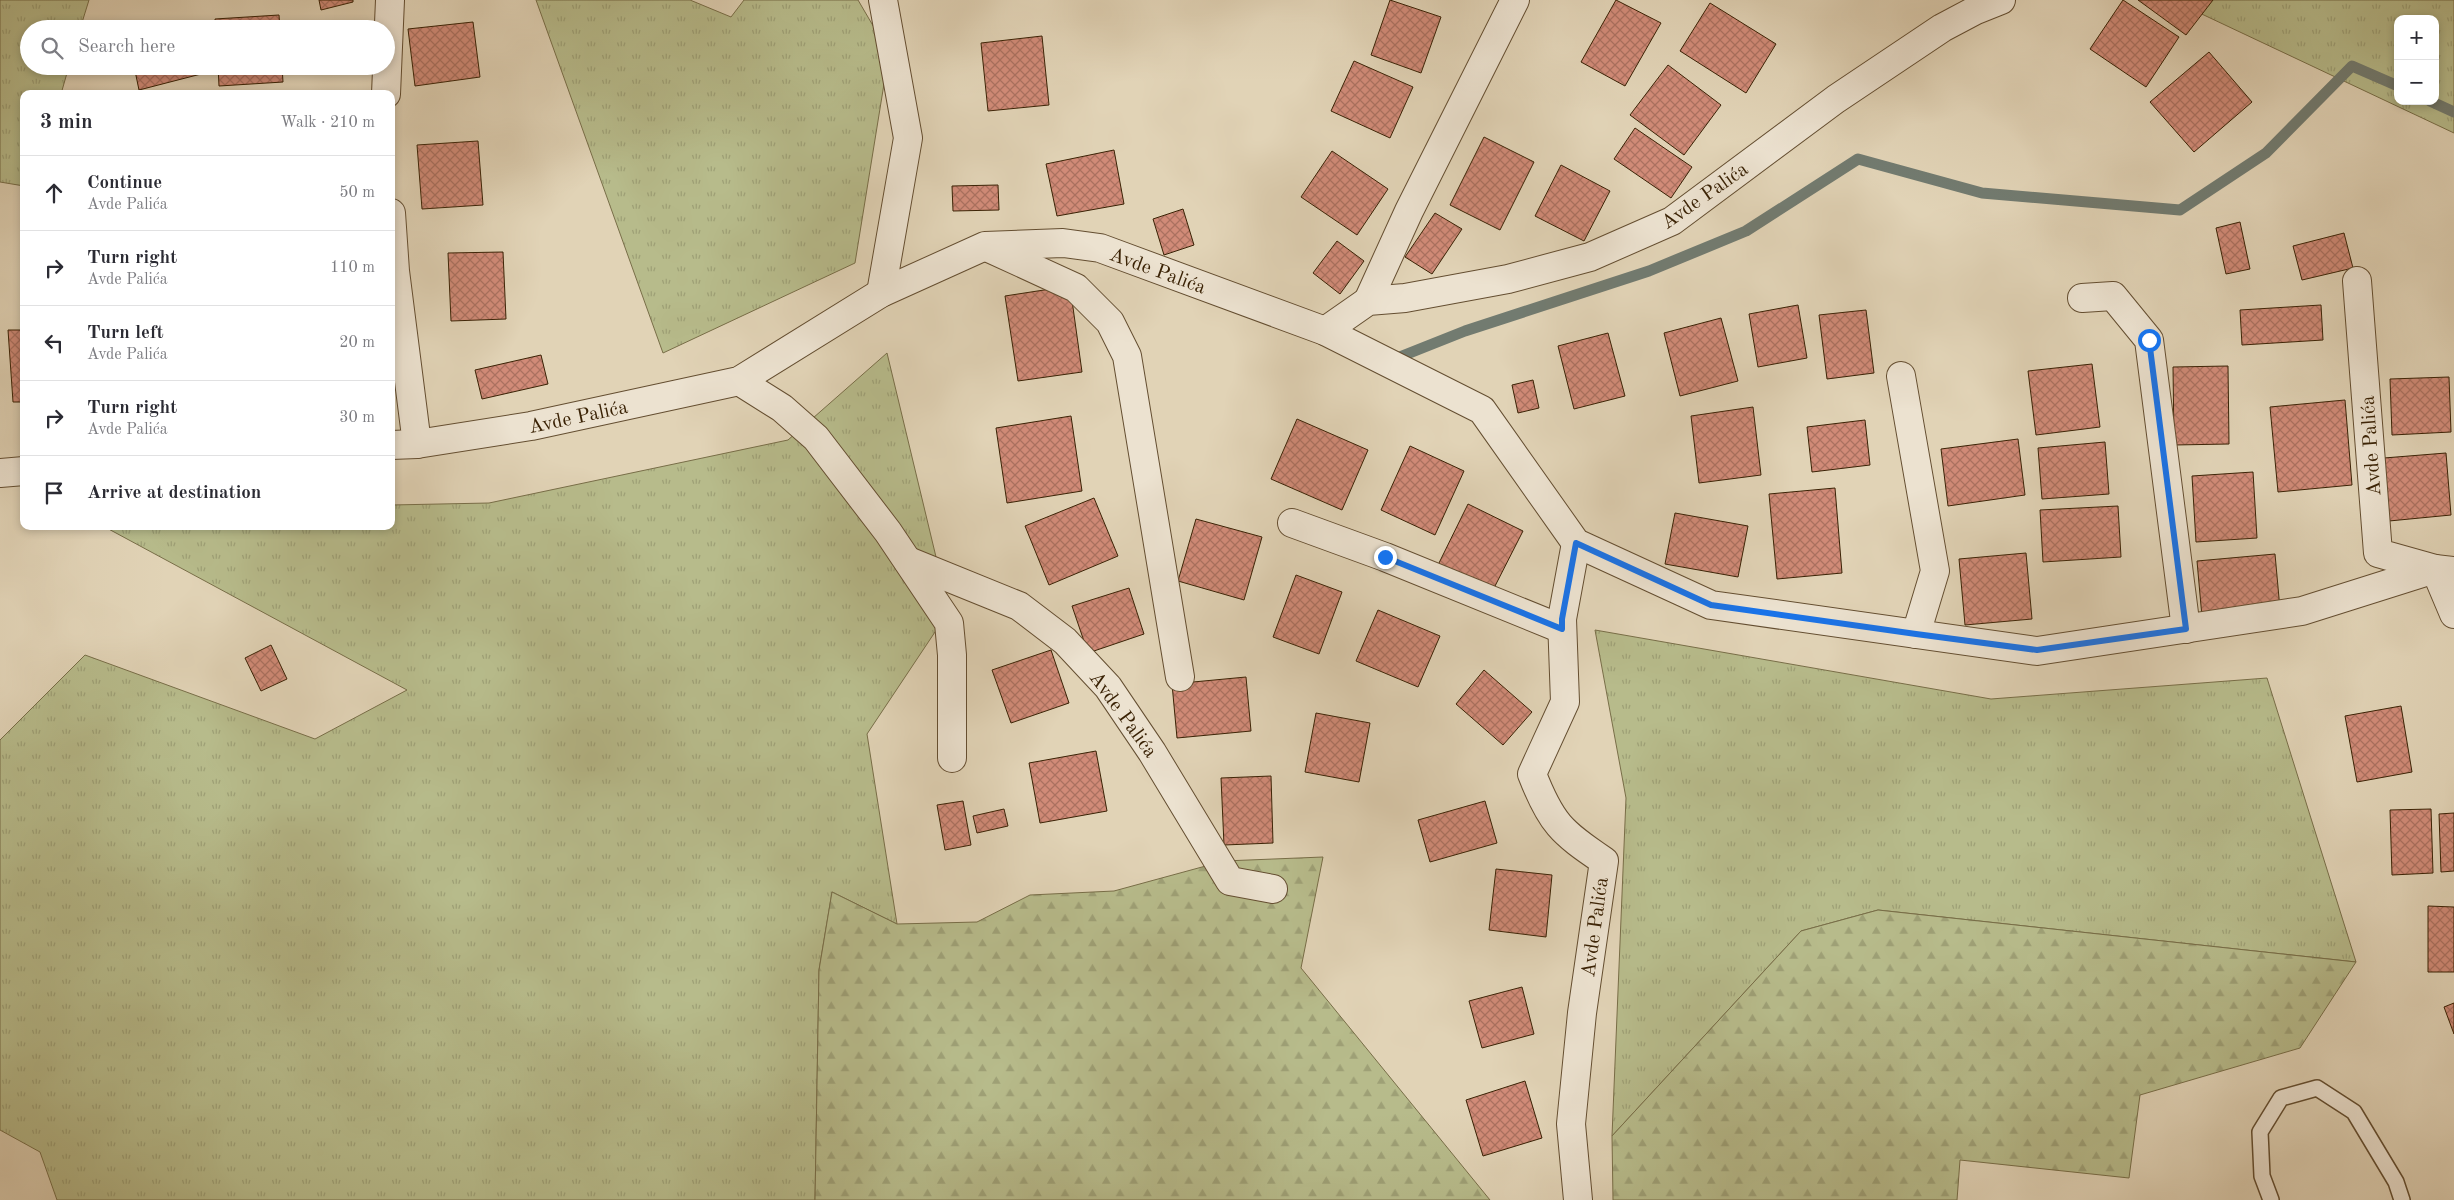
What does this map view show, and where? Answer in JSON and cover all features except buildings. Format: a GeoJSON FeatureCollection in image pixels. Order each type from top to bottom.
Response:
{"type":"FeatureCollection","features":[{"type":"Feature","properties":{"kind":"street"},"geometry":{"type":"LineString","coordinates":[[389,20],[390,0]]}},
{"type":"Feature","properties":{"kind":"street"},"geometry":{"type":"LineString","coordinates":[[881,293],[908,138],[883,0]]}},
{"type":"Feature","properties":{"kind":"street"},"geometry":{"type":"LineString","coordinates":[[1325,331],[1368,301],[1409,211],[1515,0]]}},
{"type":"Feature","properties":{"kind":"street","name":"Avde Palića"},"geometry":{"type":"LineString","coordinates":[[1368,301],[1405,298],[1508,279],[1590,256],[1672,221],[1844,94],[1942,28],[1976,10],[2001,0]]}},
{"type":"Feature","properties":{"kind":"street"},"geometry":{"type":"LineString","coordinates":[[386,90],[387,75]]}},
{"type":"Feature","properties":{"kind":"street","name":"Avde Palića"},"geometry":{"type":"LineString","coordinates":[[395,271],[404,445],[532,426],[739,381],[881,293],[985,246],[1063,243],[1100,248],[1325,331],[1482,410],[1576,543],[1562,619],[1565,702],[1532,774],[1546,808],[1568,836],[1604,861],[1582,1013],[1571,1124],[1578,1200]]}},
{"type":"Feature","properties":{"kind":"street"},"geometry":{"type":"LineString","coordinates":[[985,246],[1076,288],[1110,322],[1127,356],[1180,677]]}},
{"type":"Feature","properties":{"kind":"street","name":"Avde Palića"},"geometry":{"type":"LineString","coordinates":[[2357,281],[2378,553],[2444,570]]}},
{"type":"Feature","properties":{"kind":"street"},"geometry":{"type":"LineString","coordinates":[[2082,298],[2113,296],[2149,340],[2186,629]]}},
{"type":"Feature","properties":{"kind":"street"},"geometry":{"type":"LineString","coordinates":[[1901,376],[1935,572],[1916,634]]}},
{"type":"Feature","properties":{"kind":"street"},"geometry":{"type":"LineString","coordinates":[[739,381],[782,408],[816,438],[888,532],[949,623],[952,655],[952,758]]}},
{"type":"Feature","properties":{"kind":"street"},"geometry":{"type":"LineString","coordinates":[[0,473],[20,471]]}},
{"type":"Feature","properties":{"kind":"street"},"geometry":{"type":"LineString","coordinates":[[1292,523],[1385,557],[1562,629]]}},
{"type":"Feature","properties":{"kind":"street"},"geometry":{"type":"LineString","coordinates":[[1576,543],[1711,605],[2037,650],[2302,611],[2444,570],[2454,614]]}},
{"type":"Feature","properties":{"kind":"street","name":"Avde Palića"},"geometry":{"type":"LineString","coordinates":[[908,561],[1019,606],[1065,641],[1108,686],[1152,752],[1230,881],[1273,889]]}},
{"type":"Feature","properties":{"kind":"lane"},"geometry":{"type":"LineString","coordinates":[[2271,1200],[2262,1176],[2260,1132],[2281,1098],[2317,1088],[2354,1112],[2396,1182],[2402,1200]]}},
{"type":"Feature","properties":{"kind":"green space"},"geometry":{"type":"Polygon","coordinates":[[[0,0],[89,0],[83,20],[20,20],[20,75],[66,75],[62,90],[20,90],[20,185],[0,182],[0,0]]]}},
{"type":"Feature","properties":{"kind":"green space"},"geometry":{"type":"Polygon","coordinates":[[[536,0],[690,0],[731,17],[744,0],[858,0],[889,53],[855,263],[663,353],[536,0]]]}},
{"type":"Feature","properties":{"kind":"green space"},"geometry":{"type":"Polygon","coordinates":[[[2172,0],[2454,0],[2454,133],[2395,105],[2439,105],[2439,15],[2394,15],[2394,105],[2172,0]]]}},
{"type":"Feature","properties":{"kind":"green space"},"geometry":{"type":"Polygon","coordinates":[[[887,353],[949,611],[867,734],[897,924],[832,892],[819,970],[815,1200],[57,1200],[40,1152],[0,1130],[0,740],[85,655],[315,739],[407,690],[110,530],[395,530],[395,505],[489,503],[788,440],[887,353]]]}},
{"type":"Feature","properties":{"kind":"green space"},"geometry":{"type":"Polygon","coordinates":[[[1595,630],[1991,699],[2267,678],[2356,962],[1878,910],[1801,931],[1612,1136],[1626,798],[1595,630]]]}},
{"type":"Feature","properties":{"kind":"green space"},"geometry":{"type":"Polygon","coordinates":[[[1323,857],[1301,968],[1490,1200],[815,1200],[819,970],[832,892],[897,924],[977,922],[1030,895],[1114,891],[1224,861],[1323,857]]]}},
{"type":"Feature","properties":{"kind":"green space"},"geometry":{"type":"Polygon","coordinates":[[[1878,910],[2356,962],[2300,1048],[2140,1095],[2129,1178],[1960,1160],[1957,1200],[1613,1200],[1612,1136],[1801,931],[1878,910]]]}},
{"type":"Feature","properties":{"kind":"waterway"},"geometry":{"type":"LineString","coordinates":[[1397,358],[1465,331],[1649,271],[1746,231],[1858,159],[1982,193],[2180,210],[2266,153],[2352,66],[2394,84]]}},
{"type":"Feature","properties":{"kind":"waterway"},"geometry":{"type":"LineString","coordinates":[[2439,105],[2454,112]]}},
{"type":"Feature","properties":{"kind":"route"},"geometry":{"type":"LineString","coordinates":[[1385,557],[1562,629],[1562,619],[1576,543],[1711,605],[1916,634],[2037,650],[2186,629],[2149,340]]}}]}
